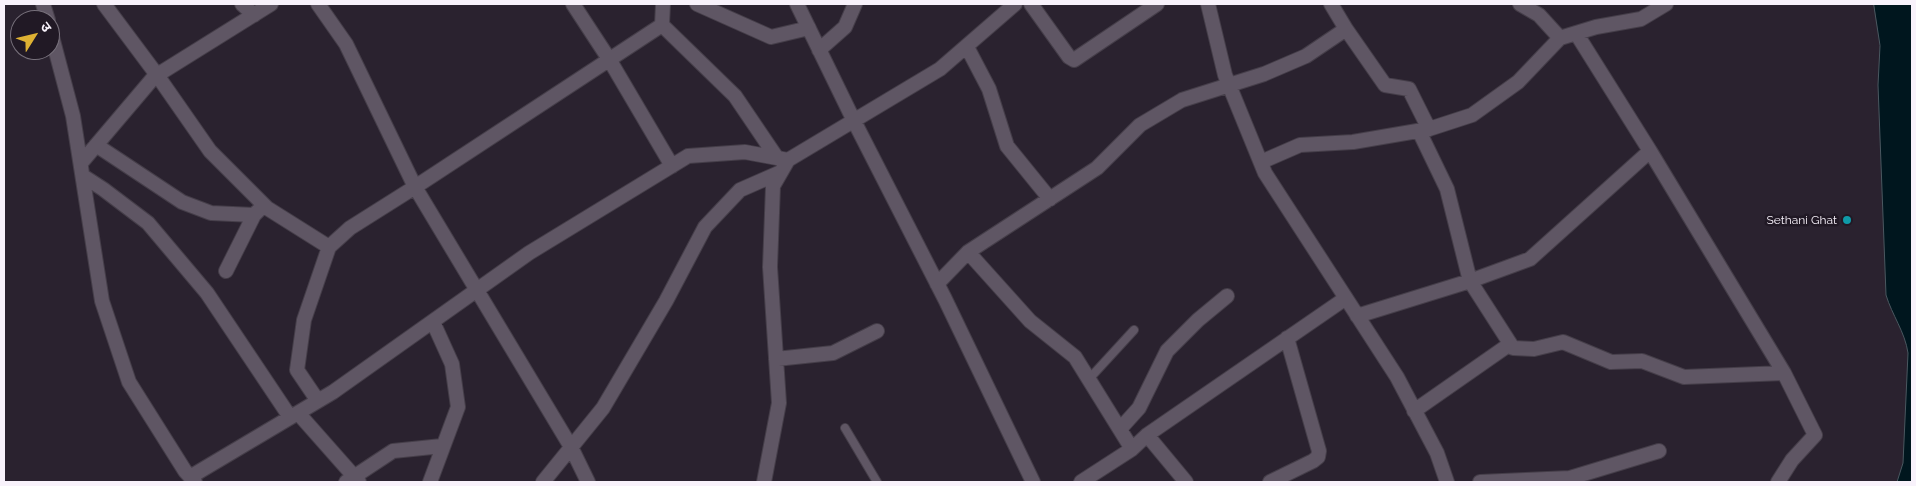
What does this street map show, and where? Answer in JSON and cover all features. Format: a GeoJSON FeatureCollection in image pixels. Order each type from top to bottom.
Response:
{"type":"FeatureCollection","features":[{"type":"Feature","properties":{"kind":"street"},"geometry":{"type":"LineString","coordinates":[[104,4],[210,151],[264,205],[329,247]]}},
{"type":"Feature","properties":{"kind":"street"},"geometry":{"type":"LineString","coordinates":[[242,4],[254,15]]}},
{"type":"Feature","properties":{"kind":"street"},"geometry":{"type":"LineString","coordinates":[[82,170],[96,145],[157,75],[271,4]]}},
{"type":"Feature","properties":{"kind":"street"},"geometry":{"type":"LineString","coordinates":[[318,4],[346,44],[415,187],[571,447],[588,482]]}},
{"type":"Feature","properties":{"kind":"street"},"geometry":{"type":"LineString","coordinates":[[573,4],[609,59],[672,166]]}},
{"type":"Feature","properties":{"kind":"street"},"geometry":{"type":"LineString","coordinates":[[663,4],[662,25],[734,96],[782,164]]}},
{"type":"Feature","properties":{"kind":"street"},"geometry":{"type":"LineString","coordinates":[[697,4],[771,37],[809,28]]}},
{"type":"Feature","properties":{"kind":"street"},"geometry":{"type":"LineString","coordinates":[[797,4],[937,284],[1033,482]]}},
{"type":"Feature","properties":{"kind":"street"},"geometry":{"type":"LineString","coordinates":[[819,50],[845,27],[855,4]]}},
{"type":"Feature","properties":{"kind":"street"},"geometry":{"type":"LineString","coordinates":[[542,482],[603,408],[666,301],[705,227],[740,190],[940,69],[968,47],[1015,4]]}},
{"type":"Feature","properties":{"kind":"street"},"geometry":{"type":"LineString","coordinates":[[1032,4],[1069,57],[1074,60],[1157,4]]}},
{"type":"Feature","properties":{"kind":"street"},"geometry":{"type":"LineString","coordinates":[[1208,4],[1225,75],[1265,173],[1397,377],[1436,453],[1447,482]]}},
{"type":"Feature","properties":{"kind":"street"},"geometry":{"type":"LineString","coordinates":[[1331,4],[1385,85],[1409,89],[1447,189],[1470,281],[1513,348],[1534,349],[1563,342],[1611,362],[1642,361],[1684,377],[1784,373]]}},
{"type":"Feature","properties":{"kind":"street"},"geometry":{"type":"LineString","coordinates":[[1520,4],[1539,15],[1560,38]]}},
{"type":"Feature","properties":{"kind":"street"},"geometry":{"type":"LineString","coordinates":[[1261,162],[1300,145],[1353,142],[1424,130],[1472,115],[1518,82],[1560,38],[1596,26],[1641,19],[1666,4]]}},
{"type":"Feature","properties":{"kind":"street"},"geometry":{"type":"LineString","coordinates":[[318,401],[297,370],[304,320],[329,247],[350,228],[662,25]]}},
{"type":"Feature","properties":{"kind":"street"},"geometry":{"type":"LineString","coordinates":[[937,284],[968,252],[1097,168],[1140,125],[1182,100],[1230,85],[1306,56],[1346,29]]}},
{"type":"Feature","properties":{"kind":"street"},"geometry":{"type":"LineString","coordinates":[[1576,33],[1650,151],[1784,373],[1815,434],[1792,460],[1778,482]]}},
{"type":"Feature","properties":{"kind":"street"},"geometry":{"type":"LineString","coordinates":[[968,47],[988,89],[1007,146],[1050,199]]}},
{"type":"Feature","properties":{"kind":"street"},"geometry":{"type":"LineString","coordinates":[[58,60],[73,116],[102,301],[129,382],[193,480],[318,401],[529,253],[688,156],[745,152],[782,164]]}},
{"type":"Feature","properties":{"kind":"street"},"geometry":{"type":"LineString","coordinates":[[96,145],[182,202],[210,213],[254,215]]}},
{"type":"Feature","properties":{"kind":"street"},"geometry":{"type":"LineString","coordinates":[[1357,316],[1470,281],[1530,259],[1650,151]]}},
{"type":"Feature","properties":{"kind":"street"},"geometry":{"type":"LineString","coordinates":[[764,482],[779,403],[770,267],[773,186],[782,164]]}},
{"type":"Feature","properties":{"kind":"street"},"geometry":{"type":"LineString","coordinates":[[82,170],[103,189],[148,223],[207,293],[294,415],[353,480],[393,451],[442,446]]}},
{"type":"Feature","properties":{"kind":"street"},"geometry":{"type":"LineString","coordinates":[[226,272],[254,215],[264,205]]}},
{"type":"Feature","properties":{"kind":"street"},"geometry":{"type":"LineString","coordinates":[[968,252],[1026,317],[1076,357],[1132,449]]}},
{"type":"Feature","properties":{"kind":"street"},"geometry":{"type":"LineString","coordinates":[[1120,429],[1140,408],[1167,351],[1198,320],[1227,296]]}},
{"type":"Feature","properties":{"kind":"street"},"geometry":{"type":"LineString","coordinates":[[1081,482],[1132,449],[1147,435],[1346,298]]}},
{"type":"Feature","properties":{"kind":"street"},"geometry":{"type":"LineString","coordinates":[[430,482],[458,407],[452,364],[432,322]]}},
{"type":"Feature","properties":{"kind":"street"},"geometry":{"type":"LineString","coordinates":[[776,359],[833,353],[877,332]]}},
{"type":"Feature","properties":{"kind":"street"},"geometry":{"type":"LineString","coordinates":[[1270,482],[1313,461],[1318,457],[1319,451],[1288,338]]}},
{"type":"Feature","properties":{"kind":"street"},"geometry":{"type":"LineString","coordinates":[[1414,411],[1510,344]]}},
{"type":"Feature","properties":{"kind":"street"},"geometry":{"type":"LineString","coordinates":[[1147,435],[1186,482]]}},
{"type":"Feature","properties":{"kind":"street"},"geometry":{"type":"LineString","coordinates":[[1480,482],[1570,478],[1660,450]]}},
{"type":"Feature","properties":{"kind":"lane"},"geometry":{"type":"LineString","coordinates":[[1089,379],[1134,330]]}},
{"type":"Feature","properties":{"kind":"lane"},"geometry":{"type":"LineString","coordinates":[[845,428],[877,482]]}},
{"type":"Feature","properties":{"kind":"water"},"geometry":{"type":"Polygon","coordinates":[[[1874,4],[1912,4],[1912,482],[1897,482],[1903,463],[1908,353],[1904,338],[1886,295],[1878,85],[1880,46],[1874,4]]]}},
{"type":"Feature","properties":{"kind":"place","name":"Sethani Ghat"},"geometry":{"type":"Point","coordinates":[1847,220]}}]}
